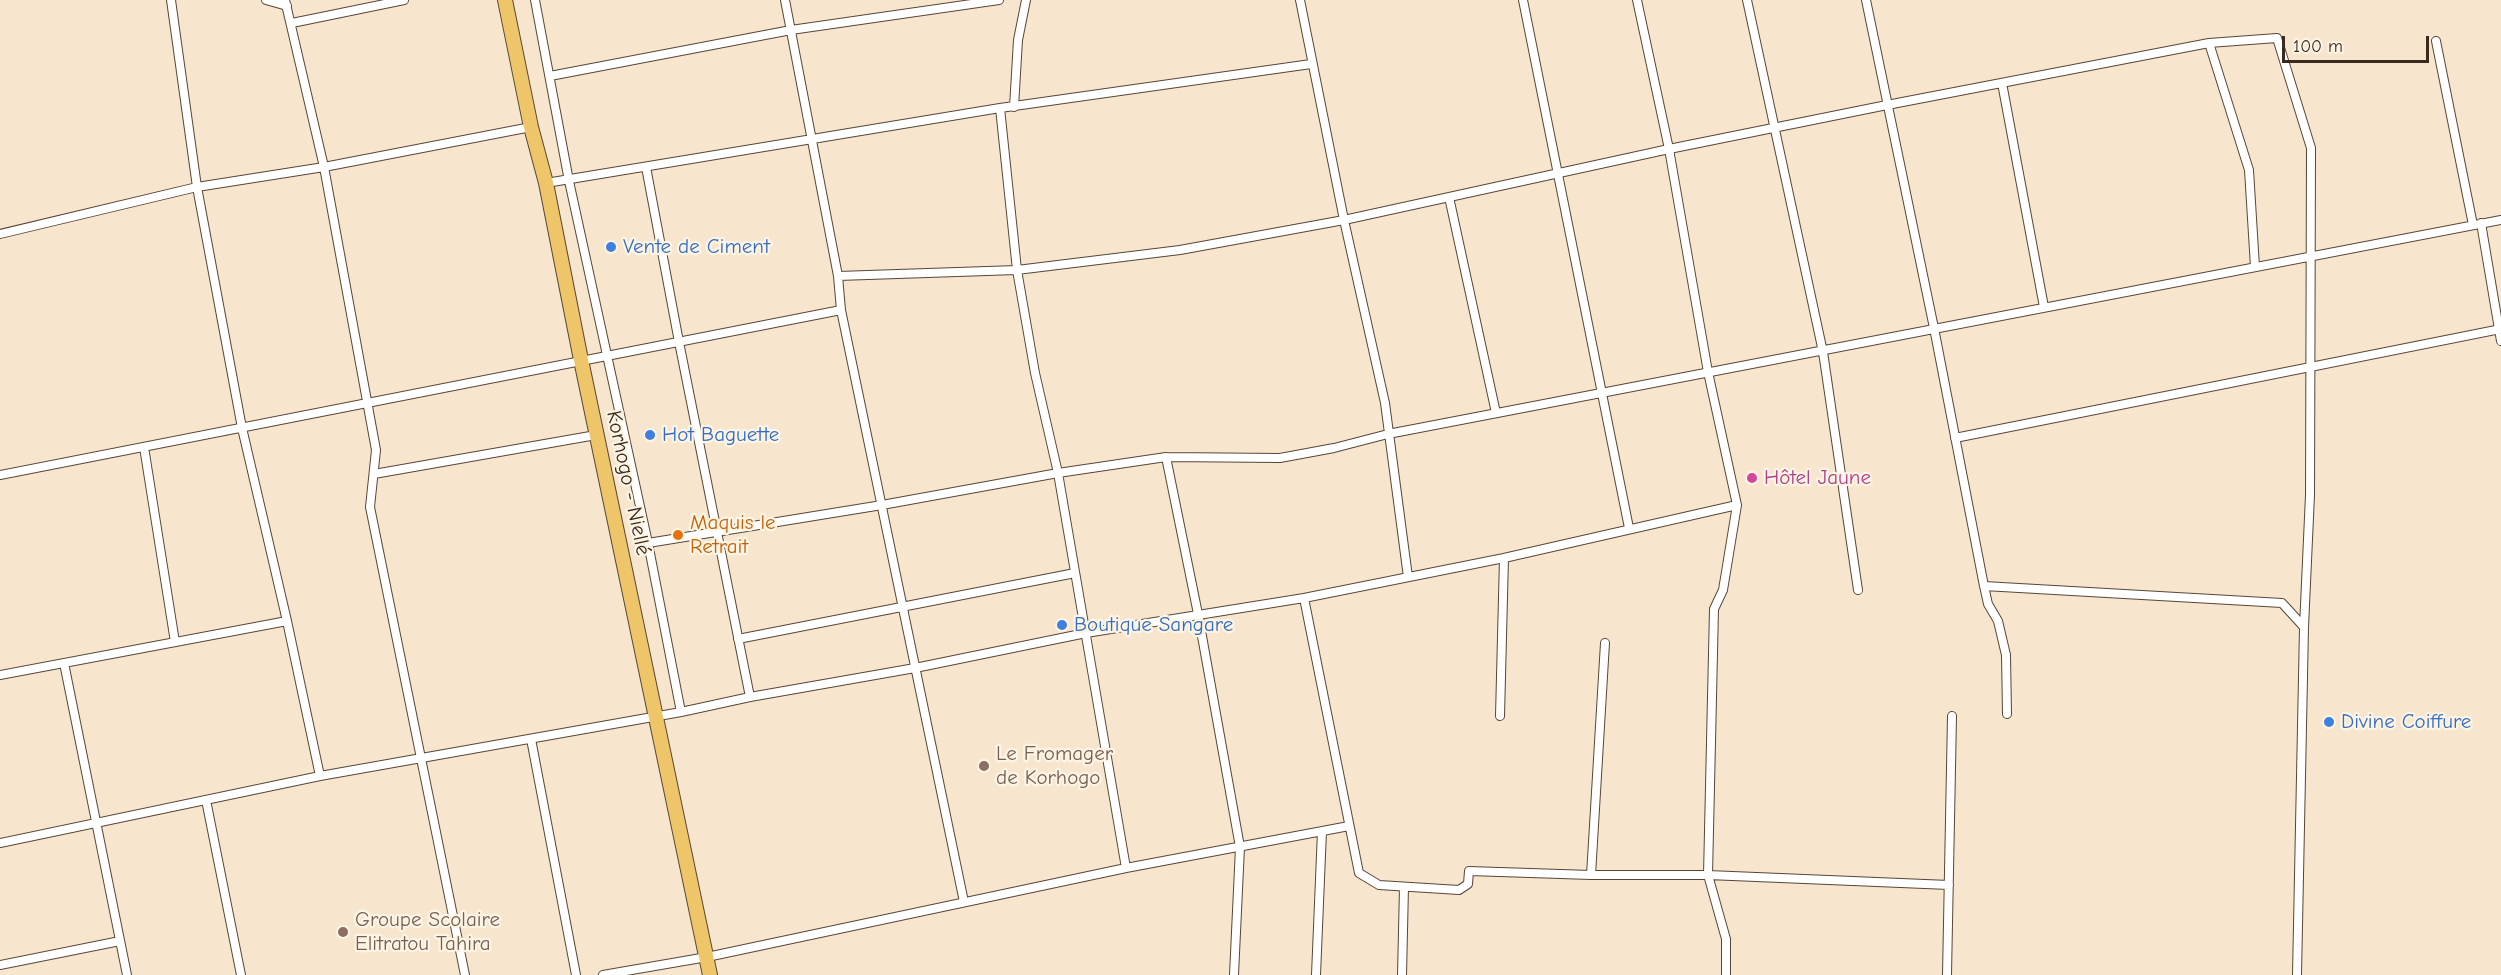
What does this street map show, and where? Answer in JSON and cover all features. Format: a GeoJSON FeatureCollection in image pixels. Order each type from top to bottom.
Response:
{"type":"FeatureCollection","features":[{"type":"Feature","properties":{"kind":"main road","name":"Korhogo - Niellé"},"geometry":{"type":"LineString","coordinates":[[505,0],[531,126],[546,183],[596,435],[710,975]]}},
{"type":"Feature","properties":{"kind":"street"},"geometry":{"type":"LineString","coordinates":[[171,0],[197,187],[242,428],[320,776]]}},
{"type":"Feature","properties":{"kind":"street"},"geometry":{"type":"LineString","coordinates":[[266,0],[286,3],[324,167],[376,450],[370,507],[465,975]]}},
{"type":"Feature","properties":{"kind":"street"},"geometry":{"type":"LineString","coordinates":[[292,23],[404,0]]}},
{"type":"Feature","properties":{"kind":"street"},"geometry":{"type":"LineString","coordinates":[[535,0],[569,181],[648,543],[681,712]]}},
{"type":"Feature","properties":{"kind":"street"},"geometry":{"type":"LineString","coordinates":[[785,0],[838,276],[841,310],[964,902]]}},
{"type":"Feature","properties":{"kind":"street"},"geometry":{"type":"LineString","coordinates":[[550,76],[791,30],[999,0]]}},
{"type":"Feature","properties":{"kind":"street"},"geometry":{"type":"LineString","coordinates":[[1014,107],[1017,40],[1026,0]]}},
{"type":"Feature","properties":{"kind":"street"},"geometry":{"type":"LineString","coordinates":[[1300,0],[1311,64],[1385,403],[1407,577]]}},
{"type":"Feature","properties":{"kind":"street"},"geometry":{"type":"LineString","coordinates":[[1522,0],[1629,528]]}},
{"type":"Feature","properties":{"kind":"street"},"geometry":{"type":"LineString","coordinates":[[1637,0],[1669,149],[1708,372],[1737,505],[1723,590],[1714,609],[1708,876],[1726,939],[1726,975]]}},
{"type":"Feature","properties":{"kind":"street"},"geometry":{"type":"LineString","coordinates":[[1747,0],[1823,352],[1858,590]]}},
{"type":"Feature","properties":{"kind":"street"},"geometry":{"type":"LineString","coordinates":[[1866,0],[1934,328],[1984,586],[1988,604],[1998,621],[2006,655],[2007,714]]}},
{"type":"Feature","properties":{"kind":"street"},"geometry":{"type":"LineString","coordinates":[[838,276],[1017,270],[1180,250],[1344,220],[1669,149],[1887,105],[2209,43],[2277,38],[2311,148],[2310,495],[2304,627],[2297,975]]}},
{"type":"Feature","properties":{"kind":"street"},"geometry":{"type":"LineString","coordinates":[[2436,40],[2501,341]]}},
{"type":"Feature","properties":{"kind":"street"},"geometry":{"type":"LineString","coordinates":[[2209,43],[2249,170],[2255,267]]}},
{"type":"Feature","properties":{"kind":"street"},"geometry":{"type":"LineString","coordinates":[[546,183],[1000,108],[1311,64]]}},
{"type":"Feature","properties":{"kind":"street"},"geometry":{"type":"LineString","coordinates":[[2002,83],[2044,307]]}},
{"type":"Feature","properties":{"kind":"street"},"geometry":{"type":"LineString","coordinates":[[1000,108],[1017,270],[1035,373],[1058,472],[1126,868]]}},
{"type":"Feature","properties":{"kind":"street"},"geometry":{"type":"LineString","coordinates":[[0,234],[197,187],[324,167],[531,126]]}},
{"type":"Feature","properties":{"kind":"street"},"geometry":{"type":"LineString","coordinates":[[646,167],[750,697]]}},
{"type":"Feature","properties":{"kind":"street"},"geometry":{"type":"LineString","coordinates":[[1449,197],[1496,413]]}},
{"type":"Feature","properties":{"kind":"street"},"geometry":{"type":"LineString","coordinates":[[648,543],[882,505],[1058,472],[1166,457],[1280,458],[1334,448],[1388,434],[1603,392],[1823,352],[1934,328],[2501,220]]}},
{"type":"Feature","properties":{"kind":"street"},"geometry":{"type":"LineString","coordinates":[[0,475],[841,310]]}},
{"type":"Feature","properties":{"kind":"street"},"geometry":{"type":"LineString","coordinates":[[1955,438],[2500,329]]}},
{"type":"Feature","properties":{"kind":"street"},"geometry":{"type":"LineString","coordinates":[[374,474],[596,435]]}},
{"type":"Feature","properties":{"kind":"street"},"geometry":{"type":"LineString","coordinates":[[144,447],[175,642]]}},
{"type":"Feature","properties":{"kind":"street"},"geometry":{"type":"LineString","coordinates":[[1166,457],[1198,614],[1240,847],[1234,975]]}},
{"type":"Feature","properties":{"kind":"street"},"geometry":{"type":"LineString","coordinates":[[0,843],[320,776],[681,712],[1086,633],[1304,598],[1504,558],[1737,505]]}},
{"type":"Feature","properties":{"kind":"street"},"geometry":{"type":"LineString","coordinates":[[1500,716],[1504,558]]}},
{"type":"Feature","properties":{"kind":"street"},"geometry":{"type":"LineString","coordinates":[[738,639],[1075,573]]}},
{"type":"Feature","properties":{"kind":"street"},"geometry":{"type":"LineString","coordinates":[[1984,586],[2282,603],[2304,627]]}},
{"type":"Feature","properties":{"kind":"street"},"geometry":{"type":"LineString","coordinates":[[1304,598],[1359,873],[1379,885],[1459,890],[1468,884],[1469,871],[1708,876],[1949,885]]}},
{"type":"Feature","properties":{"kind":"street"},"geometry":{"type":"LineString","coordinates":[[0,675],[287,621]]}},
{"type":"Feature","properties":{"kind":"street"},"geometry":{"type":"LineString","coordinates":[[1592,875],[1605,643]]}},
{"type":"Feature","properties":{"kind":"street"},"geometry":{"type":"LineString","coordinates":[[64,663],[127,975]]}},
{"type":"Feature","properties":{"kind":"street"},"geometry":{"type":"LineString","coordinates":[[1947,975],[1952,716]]}},
{"type":"Feature","properties":{"kind":"street"},"geometry":{"type":"LineString","coordinates":[[531,739],[576,975]]}},
{"type":"Feature","properties":{"kind":"street"},"geometry":{"type":"LineString","coordinates":[[206,800],[241,975]]}},
{"type":"Feature","properties":{"kind":"street"},"geometry":{"type":"LineString","coordinates":[[603,975],[707,957],[1126,868],[1349,826]]}},
{"type":"Feature","properties":{"kind":"street"},"geometry":{"type":"LineString","coordinates":[[1316,975],[1322,831]]}},
{"type":"Feature","properties":{"kind":"street"},"geometry":{"type":"LineString","coordinates":[[1402,975],[1404,887]]}},
{"type":"Feature","properties":{"kind":"street"},"geometry":{"type":"LineString","coordinates":[[0,965],[120,941]]}},
{"type":"Feature","properties":{"kind":"place","name":"Vente de Ciment"},"geometry":{"type":"Point","coordinates":[611,247]}},
{"type":"Feature","properties":{"kind":"place","name":"Hot Baguette"},"geometry":{"type":"Point","coordinates":[650,435]}},
{"type":"Feature","properties":{"kind":"place","name":"Hôtel Jaune"},"geometry":{"type":"Point","coordinates":[1752,478]}},
{"type":"Feature","properties":{"kind":"place","name":"Maquis le Retrait"},"geometry":{"type":"Point","coordinates":[678,535]}},
{"type":"Feature","properties":{"kind":"place","name":"Boutique Sangare"},"geometry":{"type":"Point","coordinates":[1062,625]}},
{"type":"Feature","properties":{"kind":"place","name":"Divine Coiffure"},"geometry":{"type":"Point","coordinates":[2329,722]}},
{"type":"Feature","properties":{"kind":"place","name":"Le Fromager de Korhogo"},"geometry":{"type":"Point","coordinates":[984,766]}},
{"type":"Feature","properties":{"kind":"place","name":"Groupe Scolaire Elitratou Tahira"},"geometry":{"type":"Point","coordinates":[343,932]}}]}
